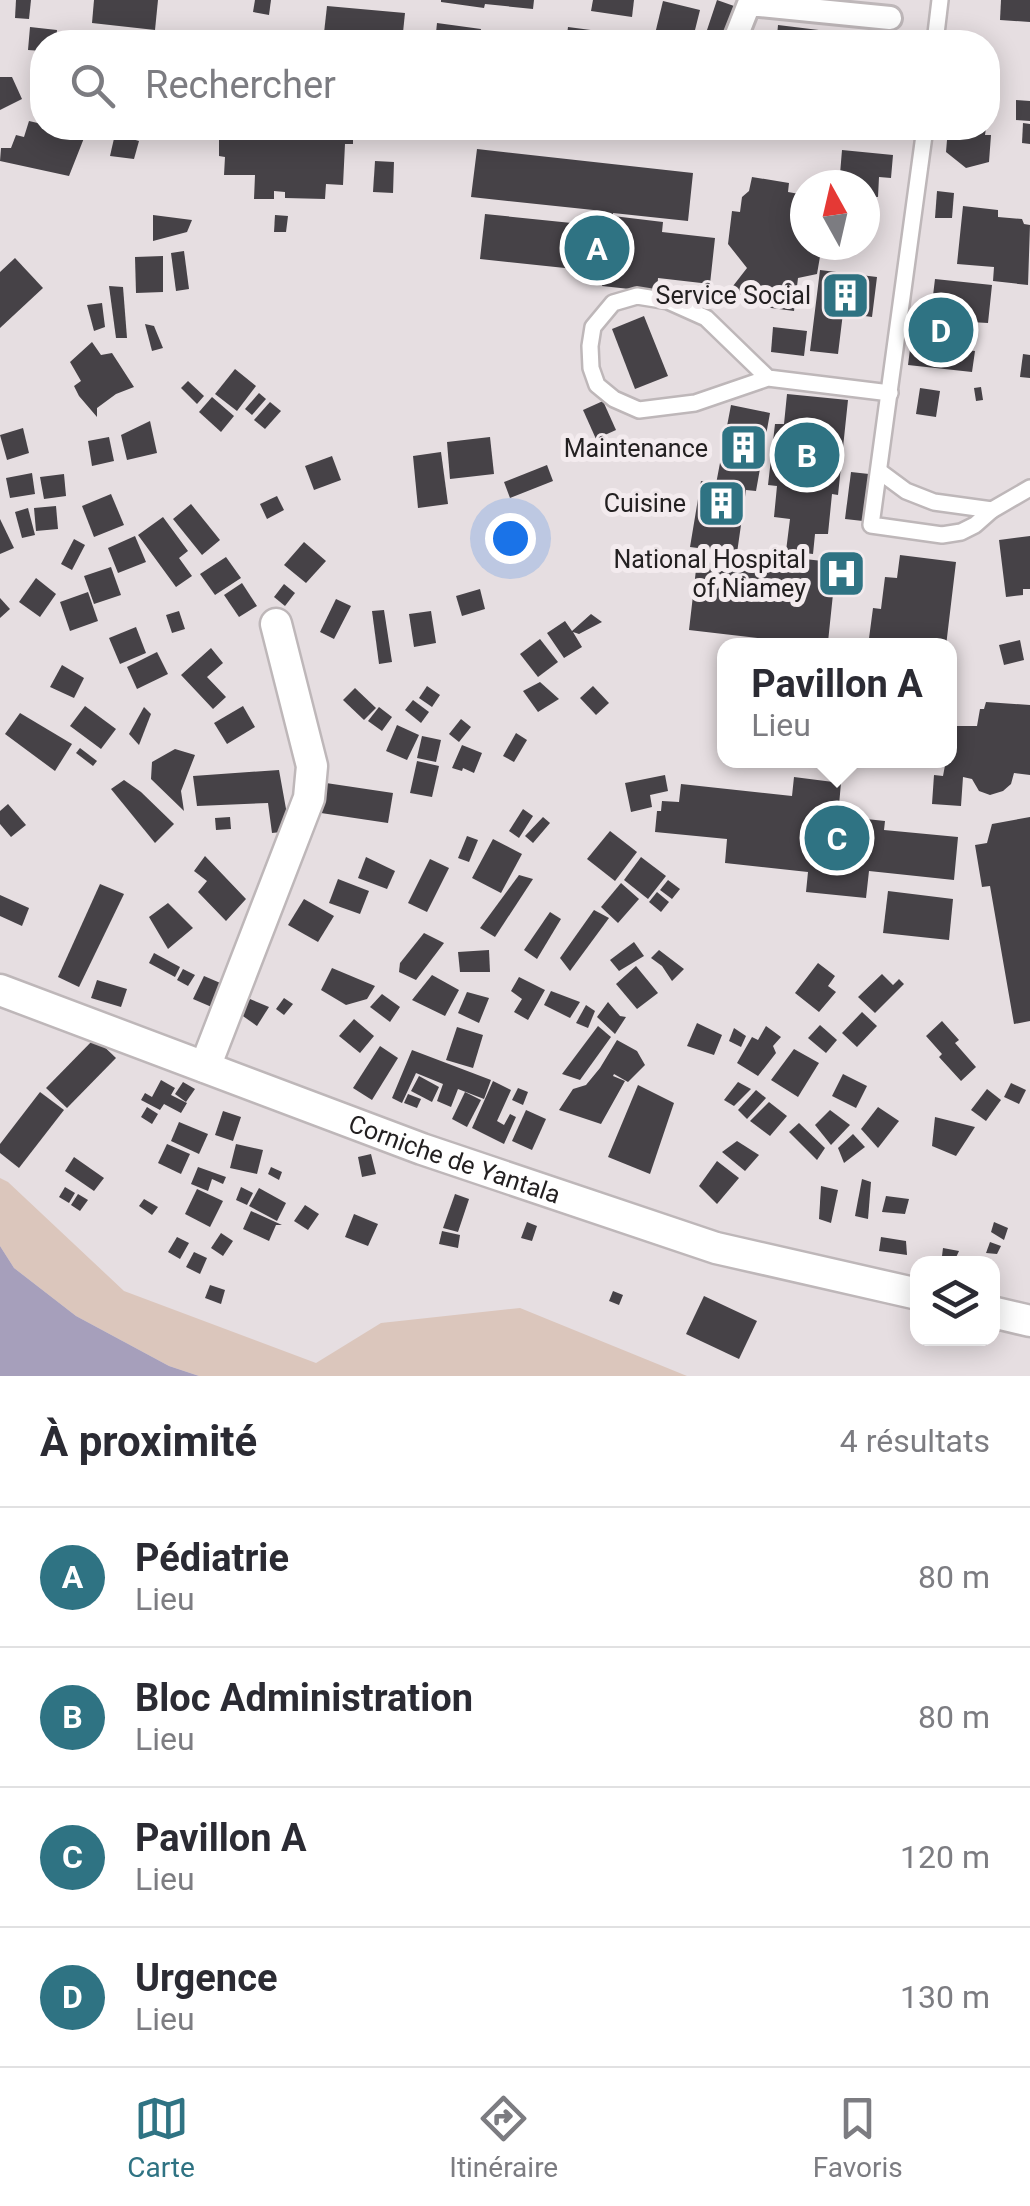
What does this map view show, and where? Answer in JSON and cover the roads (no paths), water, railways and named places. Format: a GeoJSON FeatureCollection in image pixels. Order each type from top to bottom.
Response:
{"type":"FeatureCollection","features":[{"type":"Feature","properties":{"kind":"street"},"geometry":{"type":"LineString","coordinates":[[738,30],[748,4],[890,18]]}},
{"type":"Feature","properties":{"kind":"street"},"geometry":{"type":"LineString","coordinates":[[205,1066],[309,798],[312,766],[276,624]]}},
{"type":"Feature","properties":{"kind":"street","name":"Corniche de Yantala"},"geometry":{"type":"LineString","coordinates":[[0,990],[422,1150],[716,1248],[910,1292]]}},
{"type":"Feature","properties":{"kind":"street"},"geometry":{"type":"LineString","coordinates":[[1000,1314],[1030,1321]]}},
{"type":"Feature","properties":{"kind":"lane"},"geometry":{"type":"LineString","coordinates":[[937,30],[940,0]]}},
{"type":"Feature","properties":{"kind":"lane"},"geometry":{"type":"LineString","coordinates":[[923,140],[871,525],[942,534],[961,532],[1030,488]]}},
{"type":"Feature","properties":{"kind":"lane"},"geometry":{"type":"LineString","coordinates":[[768,378],[706,318],[668,300],[637,296],[613,303],[593,328],[591,368],[597,386],[639,410],[695,403],[768,378],[890,393]]}},
{"type":"Feature","properties":{"kind":"lane"},"geometry":{"type":"LineString","coordinates":[[879,471],[906,491],[934,502],[992,510]]}},
{"type":"Feature","properties":{"kind":"place","name":"Pédiatrie"},"geometry":{"type":"Point","coordinates":[597,248]}},
{"type":"Feature","properties":{"kind":"place","name":"Service Social"},"geometry":{"type":"Point","coordinates":[846,295]}},
{"type":"Feature","properties":{"kind":"place","name":"Urgence"},"geometry":{"type":"Point","coordinates":[941,330]}},
{"type":"Feature","properties":{"kind":"place","name":"Maintenance"},"geometry":{"type":"Point","coordinates":[743,448]}},
{"type":"Feature","properties":{"kind":"place","name":"Bloc Administration"},"geometry":{"type":"Point","coordinates":[807,455]}},
{"type":"Feature","properties":{"kind":"place","name":"Cuisine"},"geometry":{"type":"Point","coordinates":[721,503]}},
{"type":"Feature","properties":{"kind":"place","name":"National Hospital of Niamey"},"geometry":{"type":"Point","coordinates":[841,573]}},
{"type":"Feature","properties":{"kind":"place","name":"Pavillon A"},"geometry":{"type":"Point","coordinates":[837,838]}}]}
